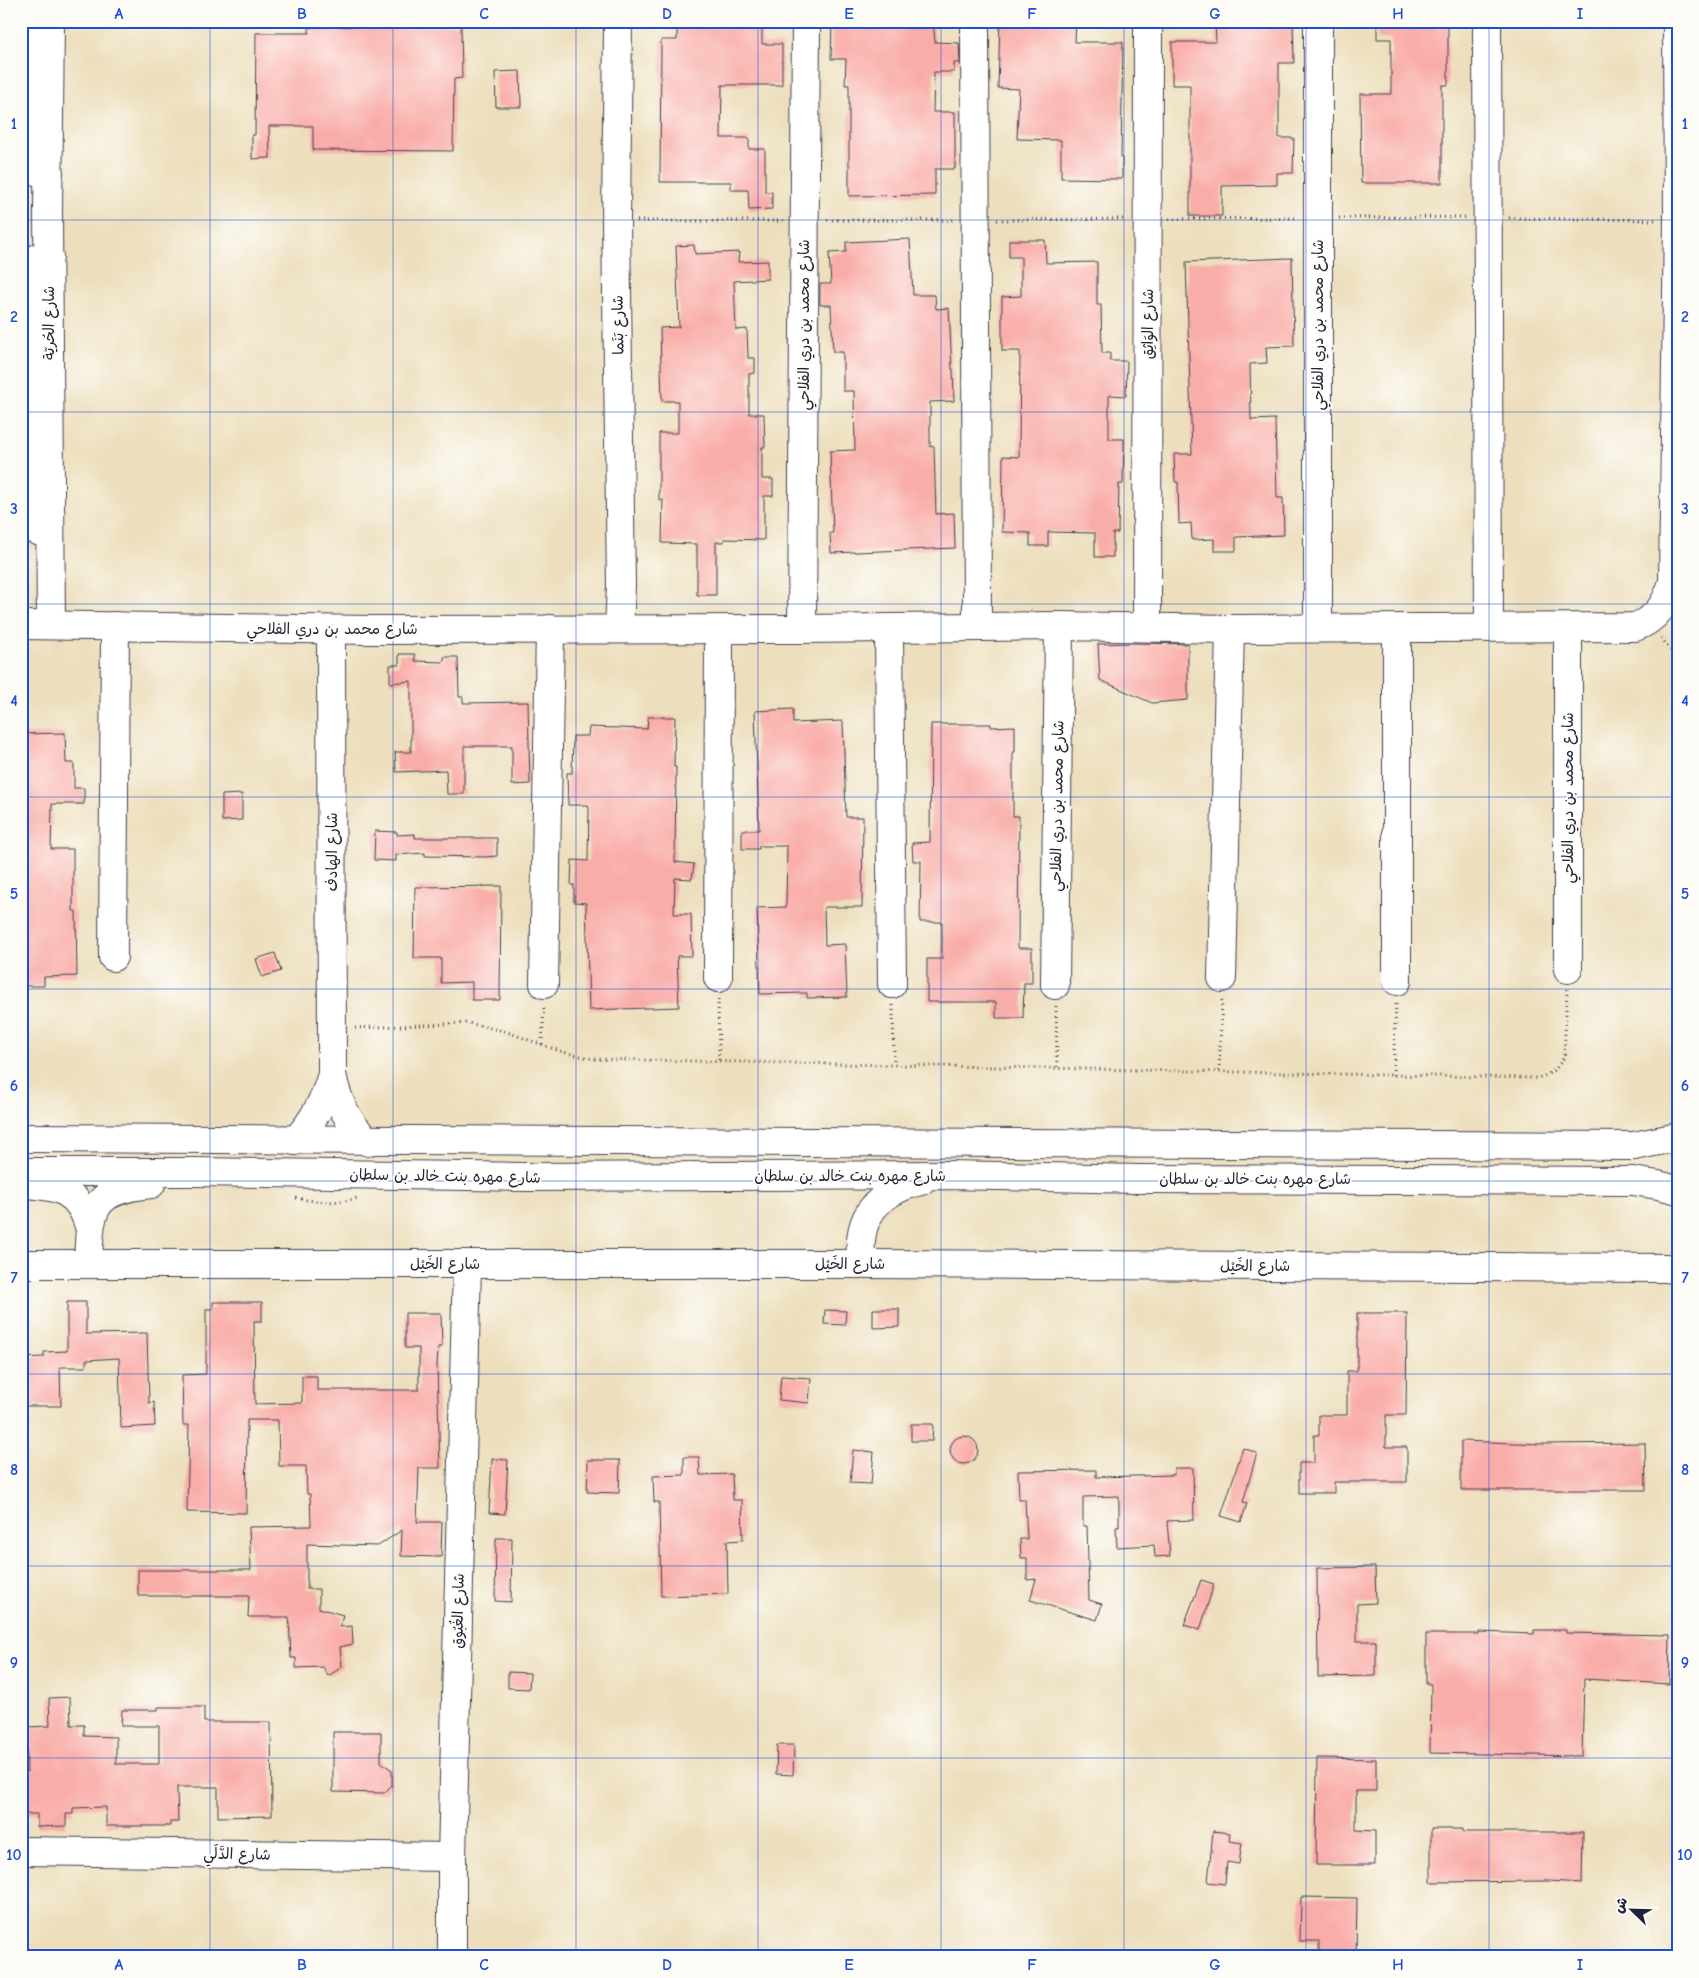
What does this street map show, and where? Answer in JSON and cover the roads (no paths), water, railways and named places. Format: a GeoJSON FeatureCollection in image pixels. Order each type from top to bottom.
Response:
{"type":"FeatureCollection","features":[{"type":"Feature","properties":{"kind":"street"},"geometry":{"type":"LineString","coordinates":[[26,21],[24,156],[34,172],[49,174]]}},
{"type":"Feature","properties":{"kind":"street","name":"شارع الحُريّة"},"geometry":{"type":"LineString","coordinates":[[50,21],[48,257],[51,625]]}},
{"type":"Feature","properties":{"kind":"street","name":"شارع بَنَما"},"geometry":{"type":"LineString","coordinates":[[618,21],[616,222],[621,585],[619,629]]}},
{"type":"Feature","properties":{"kind":"street","name":"شارع محمد بن دري الفلاحي"},"geometry":{"type":"LineString","coordinates":[[802,629],[806,21]]}},
{"type":"Feature","properties":{"kind":"street"},"geometry":{"type":"LineString","coordinates":[[975,21],[977,627]]}},
{"type":"Feature","properties":{"kind":"street","name":"شارع الوَاثِق"},"geometry":{"type":"LineString","coordinates":[[1147,627],[1148,21]]}},
{"type":"Feature","properties":{"kind":"street","name":"شارع محمد بن دري الفلاحي"},"geometry":{"type":"LineString","coordinates":[[1318,21],[1318,628]]}},
{"type":"Feature","properties":{"kind":"street"},"geometry":{"type":"LineString","coordinates":[[1487,21],[1488,628]]}},
{"type":"Feature","properties":{"kind":"street","name":"شارع محمد بن دري الفلاحي"},"geometry":{"type":"LineString","coordinates":[[21,625],[331,630],[719,630],[1059,626],[1230,629],[1635,627],[1648,622],[1660,611],[1668,597],[1673,582],[1677,239],[1677,21]]}},
{"type":"Feature","properties":{"kind":"street"},"geometry":{"type":"LineString","coordinates":[[113,956],[115,626]]}},
{"type":"Feature","properties":{"kind":"street","name":"شارع محمد بن دري الفلاحي"},"geometry":{"type":"LineString","coordinates":[[1056,986],[1059,626]]}},
{"type":"Feature","properties":{"kind":"street"},"geometry":{"type":"LineString","coordinates":[[889,628],[892,984]]}},
{"type":"Feature","properties":{"kind":"street"},"geometry":{"type":"LineString","coordinates":[[1397,628],[1397,980]]}},
{"type":"Feature","properties":{"kind":"street","name":"شارع محمد بن دري الفلاحي"},"geometry":{"type":"LineString","coordinates":[[1568,628],[1568,969]]}},
{"type":"Feature","properties":{"kind":"street"},"geometry":{"type":"LineString","coordinates":[[1222,978],[1230,629]]}},
{"type":"Feature","properties":{"kind":"street","name":"شارع الهادف"},"geometry":{"type":"LineString","coordinates":[[331,630],[332,1074],[335,1090],[347,1118],[368,1142]]}},
{"type":"Feature","properties":{"kind":"street"},"geometry":{"type":"LineString","coordinates":[[544,984],[550,630]]}},
{"type":"Feature","properties":{"kind":"street"},"geometry":{"type":"LineString","coordinates":[[718,978],[719,630]]}},
{"type":"Feature","properties":{"kind":"street","name":"شارع الهادف"},"geometry":{"type":"LineString","coordinates":[[295,1141],[319,1111],[332,1074]]}},
{"type":"Feature","properties":{"kind":"street"},"geometry":{"type":"LineString","coordinates":[[21,1138],[368,1142],[1156,1146],[1634,1146],[1678,1137]]}},
{"type":"Feature","properties":{"kind":"street","name":"شارع مهره بنت خالد بن سلطان"},"geometry":{"type":"LineString","coordinates":[[21,1172],[397,1175],[946,1175],[1139,1179],[1633,1181],[1678,1190]]}},
{"type":"Feature","properties":{"kind":"street"},"geometry":{"type":"LineString","coordinates":[[88,1264],[90,1226],[97,1206],[112,1192],[122,1188],[170,1181],[193,1172]]}},
{"type":"Feature","properties":{"kind":"street"},"geometry":{"type":"LineString","coordinates":[[862,1264],[859,1247],[862,1230],[868,1215],[878,1201],[892,1191],[909,1184],[946,1175]]}},
{"type":"Feature","properties":{"kind":"street"},"geometry":{"type":"LineString","coordinates":[[21,1183],[47,1185],[66,1192],[82,1207],[90,1226]]}},
{"type":"Feature","properties":{"kind":"street","name":"شارع الخَيْل"},"geometry":{"type":"LineString","coordinates":[[21,1264],[862,1264],[1666,1268],[1678,1270]]}},
{"type":"Feature","properties":{"kind":"street","name":"شارع الغُبُوق"},"geometry":{"type":"LineString","coordinates":[[452,1957],[452,1857],[467,1264]]}},
{"type":"Feature","properties":{"kind":"street","name":"شارع الدَّلَي"},"geometry":{"type":"LineString","coordinates":[[21,1851],[452,1857]]}}]}
